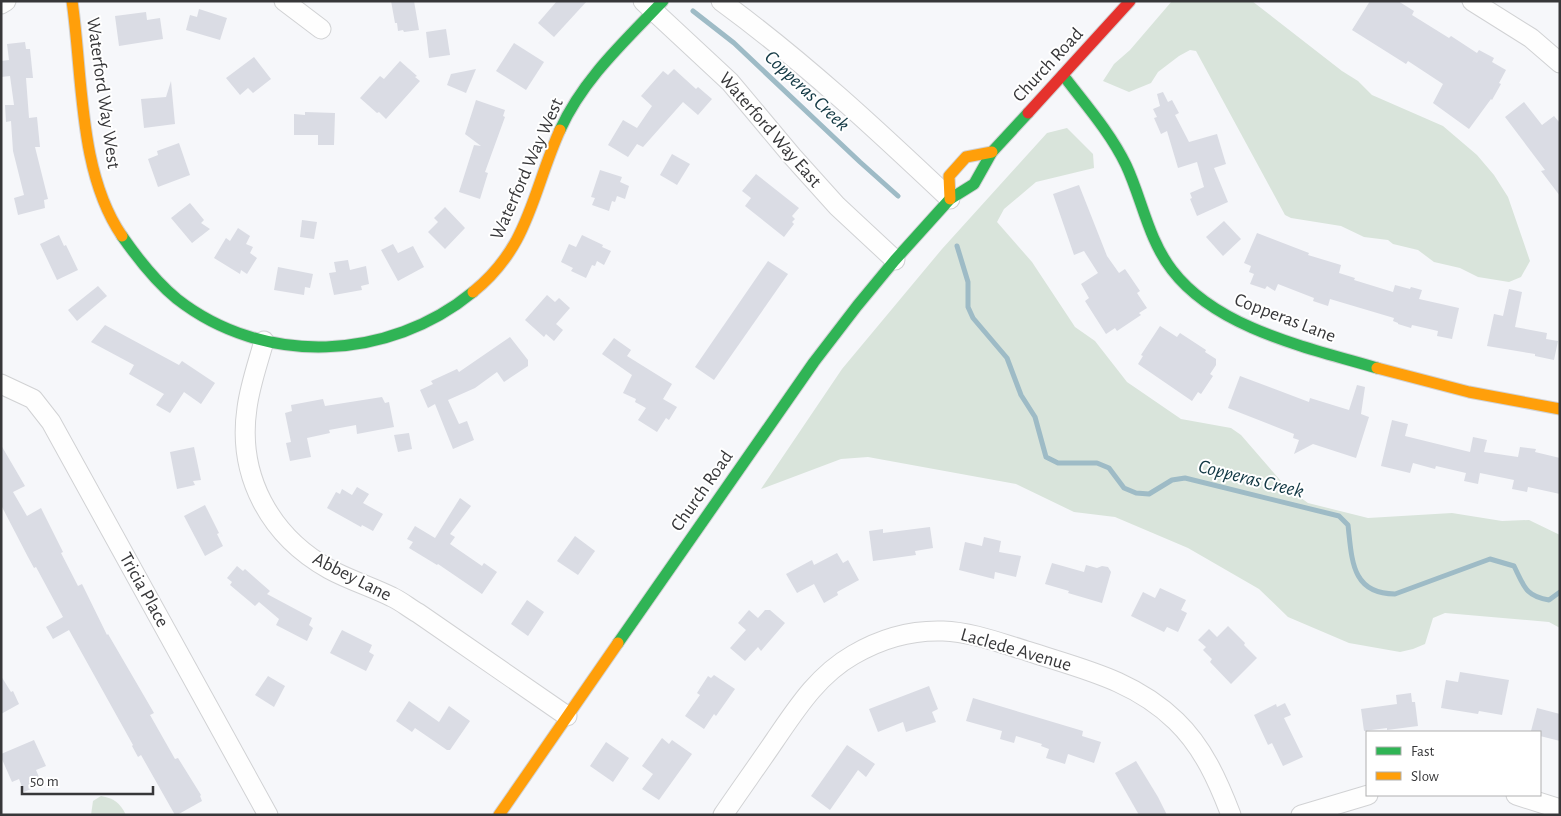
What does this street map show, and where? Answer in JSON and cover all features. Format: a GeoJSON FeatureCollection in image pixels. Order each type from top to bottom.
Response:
{"type":"FeatureCollection","features":[{"type":"Feature","properties":{"kind":"street"},"geometry":{"type":"LineString","coordinates":[[1,4],[6,1]]}},
{"type":"Feature","properties":{"kind":"street","name":"Waterford Way West"},"geometry":{"type":"LineString","coordinates":[[72,1],[92,164],[101,195],[115,226],[133,253],[158,283],[171,294],[193,310],[232,331],[286,347],[339,348],[389,338],[410,331],[459,303],[481,286],[500,267],[516,244],[529,215],[554,143],[578,97],[653,5]]}},
{"type":"Feature","properties":{"kind":"street"},"geometry":{"type":"LineString","coordinates":[[284,1],[321,29]]}},
{"type":"Feature","properties":{"kind":"street"},"geometry":{"type":"LineString","coordinates":[[721,1],[808,68],[884,136],[950,199]]}},
{"type":"Feature","properties":{"kind":"street","name":"Church Road"},"geometry":{"type":"LineString","coordinates":[[499,815],[814,362],[857,306],[950,199],[974,184],[992,152],[1130,1]]}},
{"type":"Feature","properties":{"kind":"street"},"geometry":{"type":"LineString","coordinates":[[1472,1],[1531,38],[1560,63]]}},
{"type":"Feature","properties":{"kind":"street","name":"Waterford Way East"},"geometry":{"type":"LineString","coordinates":[[653,5],[730,82],[837,206],[895,260]]}},
{"type":"Feature","properties":{"kind":"street","name":"Copperas Lane"},"geometry":{"type":"LineString","coordinates":[[1063,75],[1103,127],[1118,151],[1132,179],[1148,226],[1160,252],[1172,270],[1203,301],[1249,326],[1356,362],[1447,386],[1560,409]]}},
{"type":"Feature","properties":{"kind":"street"},"geometry":{"type":"LineString","coordinates":[[950,199],[949,176],[966,157],[992,152]]}},
{"type":"Feature","properties":{"kind":"street","name":"Abbey Lane"},"geometry":{"type":"LineString","coordinates":[[264,341],[247,407],[245,439],[248,463],[255,486],[268,513],[289,540],[330,570],[393,597],[567,716]]}},
{"type":"Feature","properties":{"kind":"street","name":"Tricia Place"},"geometry":{"type":"LineString","coordinates":[[1,384],[33,399],[51,422],[268,815]]}},
{"type":"Feature","properties":{"kind":"street","name":"Laclede Avenue"},"geometry":{"type":"LineString","coordinates":[[723,815],[807,694],[837,664],[887,639],[943,631],[985,638],[1108,676],[1137,691],[1176,722],[1193,740],[1205,757],[1220,786],[1231,815]]}},
{"type":"Feature","properties":{"kind":"street"},"geometry":{"type":"LineString","coordinates":[[1301,815],[1366,796]]}},
{"type":"Feature","properties":{"kind":"street"},"geometry":{"type":"LineString","coordinates":[[1519,796],[1557,811]]}},
{"type":"Feature","properties":{"kind":"shaded area"},"geometry":{"type":"Polygon","coordinates":[[[1172,1],[1252,1],[1342,71],[1358,81],[1372,95],[1443,126],[1477,155],[1494,175],[1508,197],[1530,261],[1521,277],[1509,282],[1478,277],[1460,268],[1434,262],[1418,250],[1393,244],[1388,240],[1364,237],[1341,226],[1291,218],[1285,215],[1196,51],[1190,50],[1179,56],[1158,72],[1151,83],[1129,92],[1103,81],[1114,64],[1130,50],[1172,1]]]}},
{"type":"Feature","properties":{"kind":"shaded area"},"geometry":{"type":"Polygon","coordinates":[[[1067,128],[1093,154],[1094,168],[1036,182],[1004,209],[997,222],[1032,262],[1075,327],[1095,341],[1127,382],[1181,419],[1231,428],[1241,435],[1287,488],[1308,503],[1368,518],[1452,513],[1502,521],[1529,520],[1560,535],[1560,628],[1549,622],[1445,613],[1433,618],[1425,644],[1400,652],[1349,643],[1288,617],[1259,589],[1188,548],[1115,517],[1074,512],[1016,484],[868,457],[841,459],[761,489],[842,369],[942,249],[1047,133],[1067,128]]]}},
{"type":"Feature","properties":{"kind":"shaded area"},"geometry":{"type":"Polygon","coordinates":[[[101,796],[116,802],[126,815],[91,815],[93,801],[101,796]]]}},
{"type":"Feature","properties":{"kind":"building"},"geometry":{"type":"Polygon","coordinates":[[[391,1],[414,1],[419,30],[398,31],[391,1]]]}},
{"type":"Feature","properties":{"kind":"building"},"geometry":{"type":"Polygon","coordinates":[[[557,1],[587,1],[554,37],[538,23],[557,1]]]}},
{"type":"Feature","properties":{"kind":"building"},"geometry":{"type":"Polygon","coordinates":[[[1370,1],[1398,1],[1414,11],[1412,15],[1449,38],[1451,36],[1477,53],[1479,50],[1494,58],[1492,62],[1506,70],[1492,100],[1469,129],[1433,103],[1443,84],[1408,61],[1406,64],[1352,30],[1370,1]]]}},
{"type":"Feature","properties":{"kind":"building"},"geometry":{"type":"Polygon","coordinates":[[[199,9],[227,18],[220,40],[186,30],[190,15],[197,17],[199,9]]]}},
{"type":"Feature","properties":{"kind":"building"},"geometry":{"type":"Polygon","coordinates":[[[146,12],[147,20],[160,18],[163,39],[119,46],[115,16],[146,12]]]}},
{"type":"Feature","properties":{"kind":"building"},"geometry":{"type":"Polygon","coordinates":[[[446,29],[450,55],[429,58],[426,32],[446,29]]]}},
{"type":"Feature","properties":{"kind":"building"},"geometry":{"type":"Polygon","coordinates":[[[25,42],[26,49],[30,49],[33,78],[26,78],[29,118],[37,117],[40,147],[35,147],[48,199],[44,200],[45,208],[18,215],[14,198],[24,195],[13,151],[11,121],[6,122],[5,105],[14,105],[10,76],[1,77],[1,61],[9,60],[7,44],[25,42]]]}},
{"type":"Feature","properties":{"kind":"building"},"geometry":{"type":"Polygon","coordinates":[[[514,43],[544,62],[526,90],[496,71],[514,43]]]}},
{"type":"Feature","properties":{"kind":"building"},"geometry":{"type":"Polygon","coordinates":[[[254,57],[271,79],[253,93],[248,88],[240,95],[226,78],[254,57]]]}},
{"type":"Feature","properties":{"kind":"building"},"geometry":{"type":"Polygon","coordinates":[[[400,61],[420,81],[386,119],[360,98],[380,76],[384,79],[400,61]]]}},
{"type":"Feature","properties":{"kind":"building"},"geometry":{"type":"Polygon","coordinates":[[[476,69],[466,93],[447,85],[451,74],[476,69]]]}},
{"type":"Feature","properties":{"kind":"building"},"geometry":{"type":"Polygon","coordinates":[[[674,69],[696,89],[698,87],[712,99],[698,115],[683,102],[643,147],[637,144],[628,157],[608,145],[623,120],[637,128],[652,106],[641,96],[663,71],[668,75],[674,69]]]}},
{"type":"Feature","properties":{"kind":"building"},"geometry":{"type":"Polygon","coordinates":[[[171,81],[175,124],[144,128],[141,99],[166,97],[171,81]]]}},
{"type":"Feature","properties":{"kind":"building"},"geometry":{"type":"Polygon","coordinates":[[[1163,92],[1168,102],[1172,100],[1179,113],[1175,115],[1189,142],[1217,134],[1226,164],[1214,168],[1228,202],[1197,216],[1190,199],[1192,198],[1190,193],[1204,187],[1197,162],[1178,168],[1167,131],[1161,134],[1154,118],[1157,117],[1153,109],[1160,106],[1157,94],[1163,92]]]}},
{"type":"Feature","properties":{"kind":"building"},"geometry":{"type":"Polygon","coordinates":[[[476,100],[505,110],[503,116],[505,117],[485,172],[488,173],[480,199],[459,192],[474,145],[481,146],[465,134],[476,100]]]}},
{"type":"Feature","properties":{"kind":"building"},"geometry":{"type":"Polygon","coordinates":[[[1524,102],[1542,125],[1554,116],[1560,123],[1560,196],[1541,171],[1545,170],[1505,117],[1524,102]]]}},
{"type":"Feature","properties":{"kind":"building"},"geometry":{"type":"Polygon","coordinates":[[[305,112],[335,113],[334,145],[318,145],[318,135],[294,135],[294,114],[305,115],[305,112]]]}},
{"type":"Feature","properties":{"kind":"building"},"geometry":{"type":"Polygon","coordinates":[[[179,143],[190,175],[158,187],[148,159],[158,155],[157,151],[179,143]]]}},
{"type":"Feature","properties":{"kind":"building"},"geometry":{"type":"Polygon","coordinates":[[[672,154],[690,164],[677,185],[660,175],[672,154]]]}},
{"type":"Feature","properties":{"kind":"building"},"geometry":{"type":"Polygon","coordinates":[[[600,170],[622,177],[620,182],[629,186],[625,199],[617,196],[615,202],[612,201],[609,211],[592,205],[595,198],[591,197],[600,170]]]}},
{"type":"Feature","properties":{"kind":"building"},"geometry":{"type":"Polygon","coordinates":[[[756,174],[799,208],[792,216],[795,219],[792,222],[794,224],[784,237],[745,206],[751,198],[742,191],[756,174]]]}},
{"type":"Feature","properties":{"kind":"building"},"geometry":{"type":"Polygon","coordinates":[[[1079,185],[1107,256],[1119,273],[1125,269],[1140,291],[1137,293],[1147,308],[1139,313],[1141,315],[1117,331],[1115,328],[1106,334],[1085,301],[1089,298],[1081,284],[1098,273],[1084,251],[1074,255],[1053,194],[1079,185]]]}},
{"type":"Feature","properties":{"kind":"building"},"geometry":{"type":"Polygon","coordinates":[[[190,203],[204,220],[201,223],[210,229],[192,243],[171,218],[190,203]]]}},
{"type":"Feature","properties":{"kind":"building"},"geometry":{"type":"Polygon","coordinates":[[[445,207],[465,228],[445,249],[428,232],[438,222],[434,218],[445,207]]]}},
{"type":"Feature","properties":{"kind":"building"},"geometry":{"type":"Polygon","coordinates":[[[302,220],[317,222],[314,239],[300,237],[302,220]]]}},
{"type":"Feature","properties":{"kind":"building"},"geometry":{"type":"Polygon","coordinates":[[[1224,221],[1241,239],[1223,256],[1206,237],[1224,221]]]}},
{"type":"Feature","properties":{"kind":"building"},"geometry":{"type":"Polygon","coordinates":[[[238,228],[250,236],[246,244],[253,247],[250,253],[257,258],[247,274],[241,270],[240,274],[214,258],[226,238],[230,241],[238,228]]]}},
{"type":"Feature","properties":{"kind":"building"},"geometry":{"type":"Polygon","coordinates":[[[1257,233],[1309,253],[1308,255],[1341,265],[1339,273],[1355,278],[1354,280],[1393,292],[1395,285],[1410,289],[1411,287],[1422,290],[1419,299],[1459,308],[1452,339],[1437,336],[1438,331],[1412,325],[1411,328],[1398,324],[1393,321],[1394,318],[1330,299],[1328,306],[1313,301],[1314,298],[1278,284],[1275,291],[1267,286],[1265,289],[1250,284],[1254,274],[1249,272],[1251,266],[1244,263],[1257,233]]]}},
{"type":"Feature","properties":{"kind":"building"},"geometry":{"type":"Polygon","coordinates":[[[59,235],[78,270],[57,280],[40,244],[59,235]]]}},
{"type":"Feature","properties":{"kind":"building"},"geometry":{"type":"Polygon","coordinates":[[[582,235],[611,251],[604,265],[597,261],[595,266],[592,265],[586,278],[571,271],[573,268],[561,262],[569,244],[576,247],[582,235]]]}},
{"type":"Feature","properties":{"kind":"building"},"geometry":{"type":"Polygon","coordinates":[[[393,244],[398,253],[413,246],[424,267],[398,281],[381,250],[393,244]]]}},
{"type":"Feature","properties":{"kind":"building"},"geometry":{"type":"Polygon","coordinates":[[[348,260],[350,270],[366,266],[369,284],[361,286],[362,290],[334,295],[329,273],[336,272],[334,262],[348,260]]]}},
{"type":"Feature","properties":{"kind":"building"},"geometry":{"type":"Polygon","coordinates":[[[768,261],[788,274],[714,380],[695,367],[768,261]]]}},
{"type":"Feature","properties":{"kind":"building"},"geometry":{"type":"Polygon","coordinates":[[[278,267],[313,274],[310,288],[305,287],[304,295],[274,290],[278,267]]]}},
{"type":"Feature","properties":{"kind":"building"},"geometry":{"type":"Polygon","coordinates":[[[98,286],[107,296],[77,321],[68,310],[98,286]]]}},
{"type":"Feature","properties":{"kind":"building"},"geometry":{"type":"Polygon","coordinates":[[[1509,289],[1522,292],[1515,327],[1547,333],[1546,339],[1558,341],[1554,360],[1535,356],[1535,354],[1487,346],[1494,314],[1503,316],[1509,289]]]}},
{"type":"Feature","properties":{"kind":"building"},"geometry":{"type":"Polygon","coordinates":[[[547,295],[555,302],[559,298],[570,308],[556,324],[563,330],[554,341],[546,334],[544,337],[525,320],[547,295]]]}},
{"type":"Feature","properties":{"kind":"building"},"geometry":{"type":"Polygon","coordinates":[[[105,325],[179,365],[182,361],[215,383],[201,404],[184,392],[170,413],[156,405],[164,394],[129,374],[134,365],[91,342],[105,325]]]}},
{"type":"Feature","properties":{"kind":"building"},"geometry":{"type":"Polygon","coordinates":[[[1160,326],[1177,337],[1180,333],[1216,359],[1216,365],[1210,374],[1213,376],[1201,394],[1198,392],[1192,401],[1138,364],[1143,356],[1141,355],[1160,326]]]}},
{"type":"Feature","properties":{"kind":"building"},"geometry":{"type":"Polygon","coordinates":[[[510,337],[528,360],[528,366],[504,382],[497,372],[475,388],[448,400],[459,424],[467,421],[474,440],[453,449],[435,404],[428,408],[420,390],[433,384],[431,381],[457,369],[459,372],[510,337]]]}},
{"type":"Feature","properties":{"kind":"building"},"geometry":{"type":"Polygon","coordinates":[[[614,338],[631,350],[627,356],[672,384],[663,399],[677,407],[669,420],[666,418],[657,432],[638,420],[646,408],[635,402],[636,399],[623,393],[632,375],[602,354],[614,338]]]}},
{"type":"Feature","properties":{"kind":"building"},"geometry":{"type":"Polygon","coordinates":[[[1240,376],[1309,402],[1310,398],[1349,410],[1357,385],[1365,387],[1361,414],[1369,417],[1356,458],[1313,444],[1294,454],[1299,440],[1293,438],[1294,434],[1228,408],[1240,376]]]}},
{"type":"Feature","properties":{"kind":"building"},"geometry":{"type":"Polygon","coordinates":[[[382,397],[385,403],[389,402],[394,427],[357,434],[356,425],[329,430],[330,433],[307,438],[311,457],[290,461],[286,443],[291,442],[285,413],[292,411],[291,405],[323,399],[325,406],[382,397]]]}},
{"type":"Feature","properties":{"kind":"building"},"geometry":{"type":"Polygon","coordinates":[[[1392,420],[1408,424],[1405,436],[1470,452],[1473,437],[1487,440],[1484,452],[1518,457],[1520,447],[1536,449],[1535,452],[1560,458],[1560,494],[1528,487],[1527,492],[1512,489],[1514,480],[1480,473],[1478,484],[1464,481],[1466,473],[1436,466],[1435,469],[1413,463],[1410,473],[1381,466],[1392,420]]]}},
{"type":"Feature","properties":{"kind":"building"},"geometry":{"type":"Polygon","coordinates":[[[409,433],[412,449],[398,452],[394,435],[409,433]]]}},
{"type":"Feature","properties":{"kind":"building"},"geometry":{"type":"Polygon","coordinates":[[[1,445],[25,486],[13,492],[27,516],[41,508],[78,586],[82,584],[107,635],[154,713],[150,715],[175,759],[178,758],[201,795],[202,801],[177,815],[175,815],[141,755],[138,757],[69,630],[53,639],[46,627],[63,617],[36,567],[34,568],[1,505],[1,445]]]}},
{"type":"Feature","properties":{"kind":"building"},"geometry":{"type":"Polygon","coordinates":[[[194,447],[201,480],[193,481],[195,485],[177,489],[170,452],[194,447]]]}},
{"type":"Feature","properties":{"kind":"building"},"geometry":{"type":"Polygon","coordinates":[[[357,487],[369,494],[363,503],[383,514],[373,531],[362,525],[361,527],[327,508],[336,492],[340,494],[342,489],[352,495],[357,487]]]}},
{"type":"Feature","properties":{"kind":"building"},"geometry":{"type":"Polygon","coordinates":[[[460,498],[471,506],[450,534],[455,537],[450,544],[482,566],[484,563],[497,572],[482,594],[438,564],[409,548],[413,542],[407,539],[415,526],[435,538],[460,498]]]}},
{"type":"Feature","properties":{"kind":"building"},"geometry":{"type":"Polygon","coordinates":[[[205,505],[219,533],[217,534],[223,546],[205,556],[184,516],[205,505]]]}},
{"type":"Feature","properties":{"kind":"building"},"geometry":{"type":"Polygon","coordinates":[[[930,527],[933,548],[915,551],[916,555],[873,561],[869,531],[883,529],[883,533],[930,527]]]}},
{"type":"Feature","properties":{"kind":"building"},"geometry":{"type":"Polygon","coordinates":[[[575,536],[595,551],[578,575],[557,561],[575,536]]]}},
{"type":"Feature","properties":{"kind":"building"},"geometry":{"type":"Polygon","coordinates":[[[984,537],[1001,541],[999,552],[1021,556],[1016,577],[995,572],[994,579],[959,570],[965,542],[982,546],[984,537]]]}},
{"type":"Feature","properties":{"kind":"building"},"geometry":{"type":"Polygon","coordinates":[[[837,553],[843,563],[848,560],[859,580],[837,592],[838,595],[824,603],[814,584],[797,593],[786,574],[812,560],[814,565],[837,553]]]}},
{"type":"Feature","properties":{"kind":"building"},"geometry":{"type":"Polygon","coordinates":[[[1052,563],[1084,572],[1086,565],[1097,568],[1102,566],[1108,567],[1111,572],[1102,603],[1045,584],[1052,563]]]}},
{"type":"Feature","properties":{"kind":"building"},"geometry":{"type":"Polygon","coordinates":[[[237,566],[243,571],[245,569],[270,591],[267,594],[312,618],[309,625],[313,628],[307,641],[276,625],[279,619],[259,602],[255,606],[230,585],[232,582],[227,578],[237,566]]]}},
{"type":"Feature","properties":{"kind":"building"},"geometry":{"type":"Polygon","coordinates":[[[1160,588],[1186,600],[1181,610],[1187,613],[1178,632],[1167,627],[1164,632],[1131,616],[1143,592],[1155,598],[1160,588]]]}},
{"type":"Feature","properties":{"kind":"building"},"geometry":{"type":"Polygon","coordinates":[[[527,600],[544,612],[528,636],[511,624],[527,600]]]}},
{"type":"Feature","properties":{"kind":"building"},"geometry":{"type":"Polygon","coordinates":[[[749,610],[758,618],[765,610],[770,610],[785,623],[761,651],[758,647],[745,661],[730,648],[746,630],[738,623],[749,610]]]}},
{"type":"Feature","properties":{"kind":"building"},"geometry":{"type":"Polygon","coordinates":[[[1228,626],[1257,658],[1231,684],[1210,662],[1212,659],[1203,650],[1206,647],[1198,640],[1209,629],[1217,637],[1228,626]]]}},
{"type":"Feature","properties":{"kind":"building"},"geometry":{"type":"Polygon","coordinates":[[[342,630],[372,645],[369,652],[374,655],[366,671],[330,653],[342,630]]]}},
{"type":"Feature","properties":{"kind":"building"},"geometry":{"type":"Polygon","coordinates":[[[1460,672],[1509,680],[1502,715],[1479,711],[1478,714],[1441,708],[1446,680],[1458,682],[1460,672]]]}},
{"type":"Feature","properties":{"kind":"building"},"geometry":{"type":"Polygon","coordinates":[[[714,675],[735,689],[716,716],[714,714],[704,729],[685,716],[700,695],[697,693],[708,676],[711,678],[714,675]]]}},
{"type":"Feature","properties":{"kind":"building"},"geometry":{"type":"Polygon","coordinates":[[[1,676],[11,692],[13,691],[19,704],[1,714],[1,676]]]}},
{"type":"Feature","properties":{"kind":"building"},"geometry":{"type":"Polygon","coordinates":[[[268,676],[285,686],[274,707],[255,695],[268,676]]]}},
{"type":"Feature","properties":{"kind":"building"},"geometry":{"type":"Polygon","coordinates":[[[929,686],[938,709],[932,712],[936,722],[906,732],[903,722],[878,732],[869,709],[929,686]]]}},
{"type":"Feature","properties":{"kind":"building"},"geometry":{"type":"Polygon","coordinates":[[[1411,693],[1412,702],[1415,702],[1418,726],[1364,731],[1361,709],[1397,704],[1396,695],[1411,693]]]}},
{"type":"Feature","properties":{"kind":"building"},"geometry":{"type":"Polygon","coordinates":[[[973,698],[1083,731],[1082,736],[1101,742],[1094,763],[1068,754],[1065,764],[1046,758],[1049,749],[1041,746],[1042,744],[1016,736],[1014,743],[1000,739],[1002,731],[966,721],[973,698]]]}},
{"type":"Feature","properties":{"kind":"building"},"geometry":{"type":"Polygon","coordinates":[[[409,701],[439,722],[449,706],[470,721],[450,750],[447,750],[415,728],[412,732],[396,721],[409,701]]]}},
{"type":"Feature","properties":{"kind":"building"},"geometry":{"type":"Polygon","coordinates":[[[1285,703],[1291,715],[1284,718],[1303,757],[1283,766],[1272,743],[1268,745],[1254,715],[1276,704],[1277,707],[1285,703]]]}},
{"type":"Feature","properties":{"kind":"building"},"geometry":{"type":"Polygon","coordinates":[[[1537,708],[1560,714],[1560,741],[1541,736],[1541,731],[1531,731],[1537,708]]]}},
{"type":"Feature","properties":{"kind":"building"},"geometry":{"type":"Polygon","coordinates":[[[662,738],[669,744],[672,740],[692,754],[659,800],[642,789],[653,774],[642,766],[662,738]]]}},
{"type":"Feature","properties":{"kind":"building"},"geometry":{"type":"Polygon","coordinates":[[[34,740],[46,766],[36,770],[42,784],[24,792],[19,779],[12,782],[1,754],[34,740]]]}},
{"type":"Feature","properties":{"kind":"building"},"geometry":{"type":"Polygon","coordinates":[[[606,742],[629,758],[613,782],[590,766],[606,742]]]}},
{"type":"Feature","properties":{"kind":"building"},"geometry":{"type":"Polygon","coordinates":[[[847,745],[875,764],[866,777],[858,770],[830,810],[811,796],[847,745]]]}},
{"type":"Feature","properties":{"kind":"building"},"geometry":{"type":"Polygon","coordinates":[[[1136,761],[1167,815],[1139,815],[1115,773],[1136,761]]]}},
{"type":"Feature","properties":{"kind":"waterway","name":"Copperas Creek"},"geometry":{"type":"LineString","coordinates":[[693,11],[734,43],[898,196]]}},
{"type":"Feature","properties":{"kind":"waterway","name":"Copperas Creek"},"geometry":{"type":"LineString","coordinates":[[957,246],[968,282],[968,307],[973,318],[1007,358],[1021,395],[1035,417],[1046,457],[1058,463],[1097,463],[1109,468],[1124,488],[1136,493],[1149,494],[1172,480],[1185,478],[1339,516],[1348,525],[1356,572],[1370,588],[1381,592],[1395,594],[1490,559],[1514,566],[1526,589],[1535,596],[1549,600],[1560,592]]}},
{"type":"Feature","properties":{"kind":"traffic: fast"},"geometry":{"type":"LineString","coordinates":[[560,130],[569,111],[593,77],[663,1]]}},
{"type":"Feature","properties":{"kind":"traffic: fast"},"geometry":{"type":"LineString","coordinates":[[1063,75],[1097,118],[1120,153],[1132,178],[1157,245],[1172,270],[1191,290],[1213,307],[1239,322],[1266,334],[1377,368]]}},
{"type":"Feature","properties":{"kind":"traffic: fast"},"geometry":{"type":"LineString","coordinates":[[618,643],[814,362],[857,306],[950,199],[974,184],[992,152],[1028,113]]}},
{"type":"Feature","properties":{"kind":"traffic: fast"},"geometry":{"type":"LineString","coordinates":[[122,236],[147,269],[177,299],[211,321],[248,336],[287,345],[326,347],[365,342],[404,332],[440,315],[473,292]]}},
{"type":"Feature","properties":{"kind":"traffic: slow"},"geometry":{"type":"LineString","coordinates":[[72,1],[81,91],[90,153],[97,183],[108,211],[122,236]]}},
{"type":"Feature","properties":{"kind":"traffic: slow"},"geometry":{"type":"LineString","coordinates":[[473,292],[507,256],[518,237],[560,130]]}},
{"type":"Feature","properties":{"kind":"traffic: slow"},"geometry":{"type":"LineString","coordinates":[[950,199],[949,176],[966,157],[992,152]]}},
{"type":"Feature","properties":{"kind":"traffic: slow"},"geometry":{"type":"LineString","coordinates":[[1377,368],[1469,392],[1560,409]]}},
{"type":"Feature","properties":{"kind":"traffic: slow"},"geometry":{"type":"LineString","coordinates":[[499,815],[618,643]]}},
{"type":"Feature","properties":{"kind":"traffic: jam"},"geometry":{"type":"LineString","coordinates":[[1028,113],[1130,1]]}}]}
